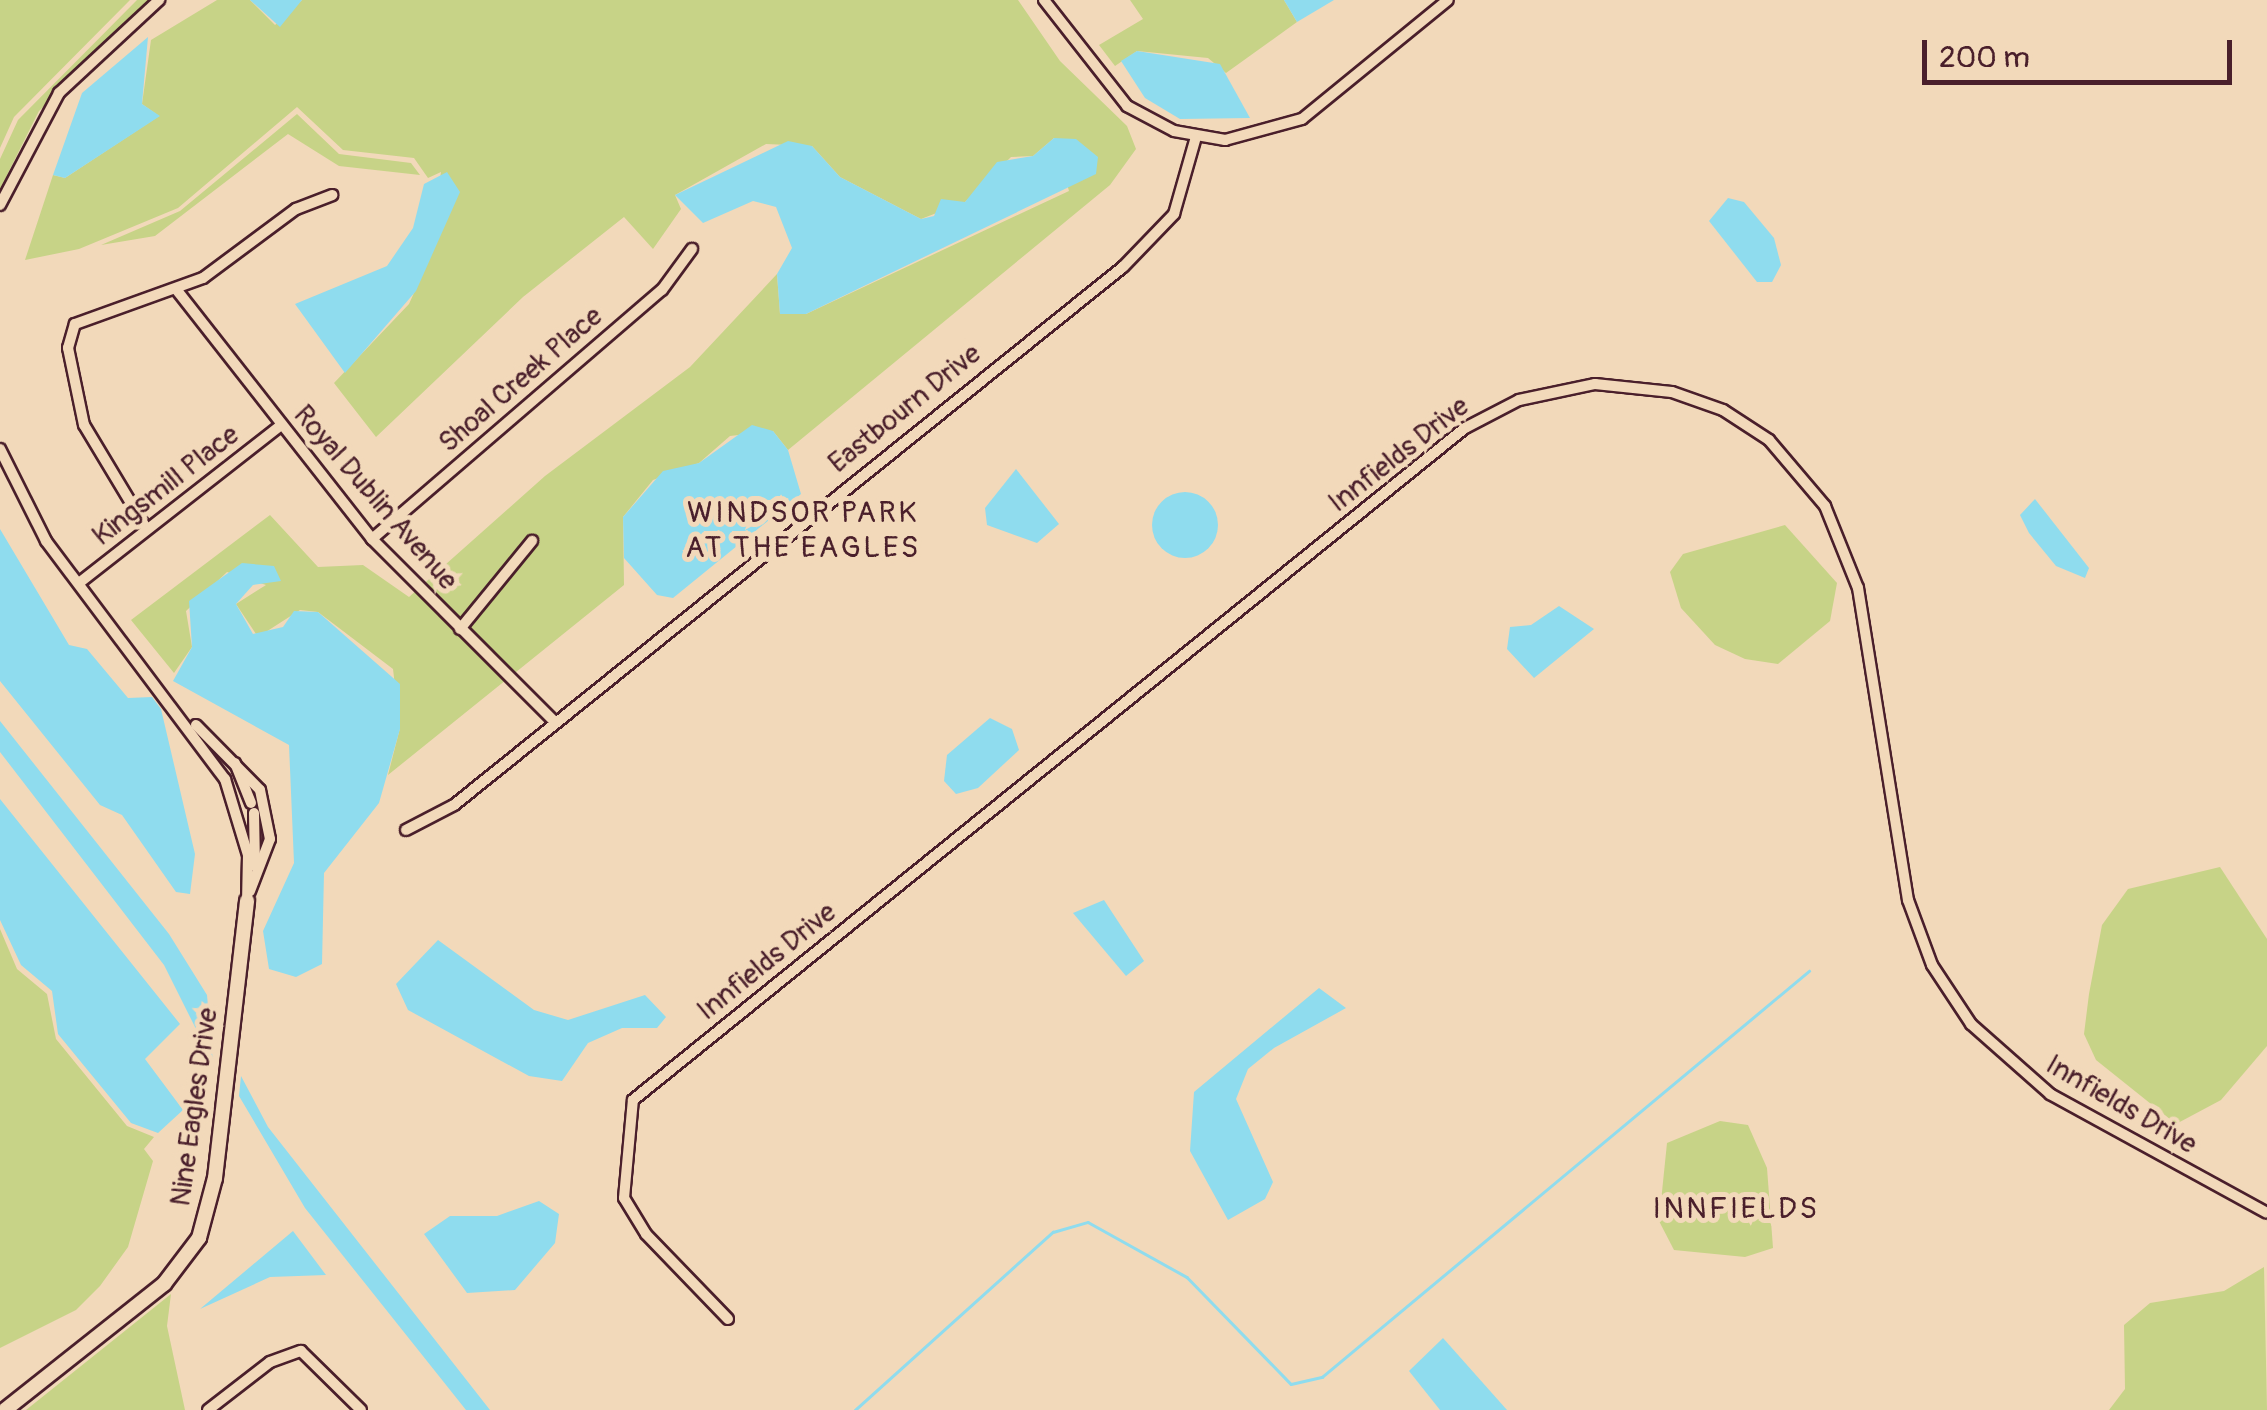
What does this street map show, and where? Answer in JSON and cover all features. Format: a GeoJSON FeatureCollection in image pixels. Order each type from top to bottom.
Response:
{"type":"FeatureCollection","features":[{"type":"Feature","properties":{"kind":"street"},"geometry":{"type":"LineString","coordinates":[[0,206],[59,94],[159,0]]}},
{"type":"Feature","properties":{"kind":"street"},"geometry":{"type":"LineString","coordinates":[[1044,0],[1127,106],[1196,136],[1249,138],[1302,119],[1448,0]]}},
{"type":"Feature","properties":{"kind":"street","name":"Eastbourn Drive"},"geometry":{"type":"LineString","coordinates":[[406,830],[454,805],[1140,251],[1174,214],[1196,136]]}},
{"type":"Feature","properties":{"kind":"street"},"geometry":{"type":"LineString","coordinates":[[146,528],[84,425],[68,339],[98,309],[176,289],[332,195]]}},
{"type":"Feature","properties":{"kind":"street","name":"Shoal Creek Place"},"geometry":{"type":"LineString","coordinates":[[372,539],[662,290],[692,249]]}},
{"type":"Feature","properties":{"kind":"street","name":"Royal Dublin Avenue"},"geometry":{"type":"LineString","coordinates":[[176,289],[372,539],[555,722]]}},
{"type":"Feature","properties":{"kind":"street","name":"Innfields Drive"},"geometry":{"type":"LineString","coordinates":[[728,1318],[624,1198],[633,1100],[1465,428],[1519,400],[1595,384],[1672,392],[1724,410],[1769,440],[1826,506],[1858,588],[1908,900],[1932,965],[1971,1024],[2050,1094],[2267,1213]]}},
{"type":"Feature","properties":{"kind":"street","name":"Kingsmill Place"},"geometry":{"type":"LineString","coordinates":[[79,583],[281,426]]}},
{"type":"Feature","properties":{"kind":"street","name":"Nine Eagles Drive"},"geometry":{"type":"LineString","coordinates":[[0,449],[29,515],[187,718],[232,794],[248,854],[246,901]]}},
{"type":"Feature","properties":{"kind":"street"},"geometry":{"type":"LineString","coordinates":[[460,629],[532,541]]}},
{"type":"Feature","properties":{"kind":"street","name":"Nine Eagles Drive"},"geometry":{"type":"LineString","coordinates":[[187,718],[252,776],[270,826],[246,901]]}},
{"type":"Feature","properties":{"kind":"street","name":"Nine Eagles Drive"},"geometry":{"type":"LineString","coordinates":[[5,1410],[164,1284],[199,1238],[215,1178],[253,808],[229,754]]}},
{"type":"Feature","properties":{"kind":"street"},"geometry":{"type":"LineString","coordinates":[[208,1410],[270,1362],[302,1351],[362,1410]]}},
{"type":"Feature","properties":{"kind":"green space"},"geometry":{"type":"Polygon","coordinates":[[[0,0],[130,0],[14,117],[0,148],[0,0]]]}},
{"type":"Feature","properties":{"kind":"green space"},"geometry":{"type":"Polygon","coordinates":[[[137,0],[151,0],[39,111],[0,189],[0,159],[18,120],[137,0]]]}},
{"type":"Feature","properties":{"kind":"green space"},"geometry":{"type":"Polygon","coordinates":[[[217,0],[250,0],[275,25],[302,0],[1018,0],[1060,61],[1127,126],[1136,149],[1110,185],[788,450],[773,431],[730,436],[699,463],[653,480],[623,517],[624,585],[388,775],[400,728],[393,669],[318,612],[300,610],[258,637],[236,604],[266,585],[227,572],[186,611],[192,647],[174,673],[131,620],[270,515],[318,567],[363,565],[409,597],[545,476],[690,367],[777,274],[780,314],[806,314],[1069,191],[1054,138],[1033,156],[1011,157],[965,202],[921,219],[840,177],[812,146],[766,144],[675,195],[681,209],[653,249],[624,217],[523,297],[376,437],[334,383],[409,304],[426,266],[441,172],[428,178],[414,158],[343,150],[297,107],[178,208],[79,249],[25,260],[53,175],[65,178],[159,116],[142,104],[151,40],[217,0]]]}},
{"type":"Feature","properties":{"kind":"green space"},"geometry":{"type":"Polygon","coordinates":[[[1130,0],[1284,0],[1297,22],[1226,73],[1208,58],[1137,51],[1115,66],[1099,45],[1143,19],[1130,0]]]}},
{"type":"Feature","properties":{"kind":"green space"},"geometry":{"type":"Polygon","coordinates":[[[297,114],[339,154],[411,163],[420,175],[339,166],[288,134],[155,236],[101,245],[180,211],[297,114]]]}},
{"type":"Feature","properties":{"kind":"green space"},"geometry":{"type":"Polygon","coordinates":[[[1785,525],[1837,583],[1830,621],[1778,664],[1745,659],[1715,645],[1681,608],[1670,572],[1683,554],[1785,525]]]}},
{"type":"Feature","properties":{"kind":"green space"},"geometry":{"type":"Polygon","coordinates":[[[2220,867],[2267,939],[2267,1046],[2221,1100],[2176,1124],[2096,1060],[2084,1034],[2089,994],[2102,925],[2128,889],[2220,867]]]}},
{"type":"Feature","properties":{"kind":"green space"},"geometry":{"type":"Polygon","coordinates":[[[0,929],[17,969],[47,994],[56,1039],[127,1126],[154,1137],[144,1149],[153,1161],[128,1247],[100,1286],[76,1310],[0,1348],[0,929]]]}},
{"type":"Feature","properties":{"kind":"green space"},"geometry":{"type":"Polygon","coordinates":[[[1720,1121],[1748,1125],[1767,1168],[1773,1248],[1745,1257],[1674,1250],[1659,1221],[1667,1143],[1720,1121]]]}},
{"type":"Feature","properties":{"kind":"green space"},"geometry":{"type":"Polygon","coordinates":[[[2264,1267],[2267,1410],[2109,1410],[2125,1389],[2124,1325],[2150,1303],[2224,1291],[2264,1267]]]}},
{"type":"Feature","properties":{"kind":"green space"},"geometry":{"type":"Polygon","coordinates":[[[171,1294],[167,1326],[185,1410],[26,1410],[171,1294]]]}},
{"type":"Feature","properties":{"kind":"water"},"geometry":{"type":"Polygon","coordinates":[[[250,0],[302,0],[280,27],[250,0]]]}},
{"type":"Feature","properties":{"kind":"water"},"geometry":{"type":"Polygon","coordinates":[[[1284,0],[1334,0],[1297,22],[1284,0]]]}},
{"type":"Feature","properties":{"kind":"water"},"geometry":{"type":"Polygon","coordinates":[[[148,37],[142,104],[160,116],[65,178],[53,175],[82,93],[148,37]]]}},
{"type":"Feature","properties":{"kind":"water"},"geometry":{"type":"Polygon","coordinates":[[[1137,51],[1220,64],[1250,118],[1180,119],[1145,98],[1121,61],[1137,51]]]}},
{"type":"Feature","properties":{"kind":"water"},"geometry":{"type":"Polygon","coordinates":[[[1054,138],[1076,139],[1098,157],[1096,174],[806,314],[780,314],[777,274],[792,248],[776,207],[753,201],[703,223],[675,195],[788,141],[812,146],[840,177],[921,219],[934,216],[941,199],[965,202],[997,162],[1033,156],[1054,138]]]}},
{"type":"Feature","properties":{"kind":"water"},"geometry":{"type":"Polygon","coordinates":[[[447,172],[460,192],[416,291],[345,373],[295,304],[387,266],[413,228],[424,184],[447,172]]]}},
{"type":"Feature","properties":{"kind":"water"},"geometry":{"type":"Polygon","coordinates":[[[1728,198],[1744,202],[1774,238],[1781,265],[1772,282],[1757,282],[1709,221],[1728,198]]]}},
{"type":"Feature","properties":{"kind":"water"},"geometry":{"type":"Polygon","coordinates":[[[752,425],[773,431],[788,450],[801,494],[673,598],[657,595],[624,558],[623,517],[663,471],[699,463],[752,425]]]}},
{"type":"Feature","properties":{"kind":"water"},"geometry":{"type":"Polygon","coordinates":[[[1016,469],[1059,524],[1037,543],[987,525],[985,508],[1016,469]]]}},
{"type":"Feature","properties":{"kind":"water"},"geometry":{"type":"Polygon","coordinates":[[[1185,492],[1209,501],[1218,525],[1209,549],[1185,558],[1161,549],[1152,525],[1161,501],[1185,492]]]}},
{"type":"Feature","properties":{"kind":"water"},"geometry":{"type":"Polygon","coordinates":[[[2035,499],[2089,568],[2085,578],[2056,566],[2029,533],[2020,515],[2035,499]]]}},
{"type":"Feature","properties":{"kind":"water"},"geometry":{"type":"Polygon","coordinates":[[[0,529],[69,645],[87,649],[128,698],[152,697],[161,709],[195,854],[190,894],[176,892],[122,815],[100,805],[0,681],[0,529]]]}},
{"type":"Feature","properties":{"kind":"water"},"geometry":{"type":"Polygon","coordinates":[[[242,563],[274,566],[281,581],[253,585],[236,604],[253,634],[283,627],[294,611],[318,612],[400,684],[400,729],[379,803],[324,873],[322,964],[296,977],[269,969],[263,931],[294,863],[289,745],[173,681],[192,647],[189,601],[242,563]]]}},
{"type":"Feature","properties":{"kind":"water"},"geometry":{"type":"Polygon","coordinates":[[[1559,606],[1594,629],[1534,678],[1507,649],[1510,627],[1531,625],[1559,606]]]}},
{"type":"Feature","properties":{"kind":"water"},"geometry":{"type":"Polygon","coordinates":[[[990,718],[1012,729],[1019,750],[978,788],[956,794],[944,781],[947,755],[990,718]]]}},
{"type":"Feature","properties":{"kind":"water"},"geometry":{"type":"Polygon","coordinates":[[[0,721],[169,934],[207,995],[213,1063],[164,965],[0,752],[0,721]]]}},
{"type":"Feature","properties":{"kind":"water"},"geometry":{"type":"Polygon","coordinates":[[[0,799],[180,1024],[145,1059],[183,1110],[158,1133],[131,1123],[58,1034],[52,991],[21,965],[0,920],[0,799]]]}},
{"type":"Feature","properties":{"kind":"water"},"geometry":{"type":"Polygon","coordinates":[[[1104,900],[1144,961],[1126,976],[1073,913],[1104,900]]]}},
{"type":"Feature","properties":{"kind":"water"},"geometry":{"type":"Polygon","coordinates":[[[438,940],[534,1010],[568,1020],[645,995],[666,1017],[657,1028],[622,1028],[588,1043],[562,1081],[529,1076],[408,1010],[396,984],[438,940]]]}},
{"type":"Feature","properties":{"kind":"water"},"geometry":{"type":"Polygon","coordinates":[[[1319,988],[1346,1008],[1274,1048],[1248,1069],[1236,1099],[1273,1182],[1265,1199],[1228,1220],[1190,1151],[1194,1092],[1319,988]]]}},
{"type":"Feature","properties":{"kind":"water"},"geometry":{"type":"Polygon","coordinates":[[[241,1076],[268,1127],[490,1410],[466,1410],[305,1208],[239,1096],[241,1076]]]}},
{"type":"Feature","properties":{"kind":"water"},"geometry":{"type":"Polygon","coordinates":[[[539,1201],[559,1214],[555,1243],[515,1290],[467,1293],[424,1234],[450,1216],[497,1216],[539,1201]]]}},
{"type":"Feature","properties":{"kind":"water"},"geometry":{"type":"Polygon","coordinates":[[[293,1231],[326,1275],[270,1277],[200,1309],[293,1231]]]}},
{"type":"Feature","properties":{"kind":"water"},"geometry":{"type":"Polygon","coordinates":[[[1443,1338],[1507,1410],[1440,1410],[1409,1371],[1443,1338]]]}},
{"type":"Feature","properties":{"kind":"waterway"},"geometry":{"type":"LineString","coordinates":[[855,1410],[1053,1232],[1088,1222],[1187,1277],[1291,1384],[1322,1377],[1809,971]]}},
{"type":"Feature","properties":{"kind":"district","name":"WINDSOR PARK AT THE EAGLES"},"geometry":{"type":"Point","coordinates":[803,530]}},
{"type":"Feature","properties":{"kind":"district","name":"INNFIELDS"},"geometry":{"type":"Point","coordinates":[1736,1209]}}]}
